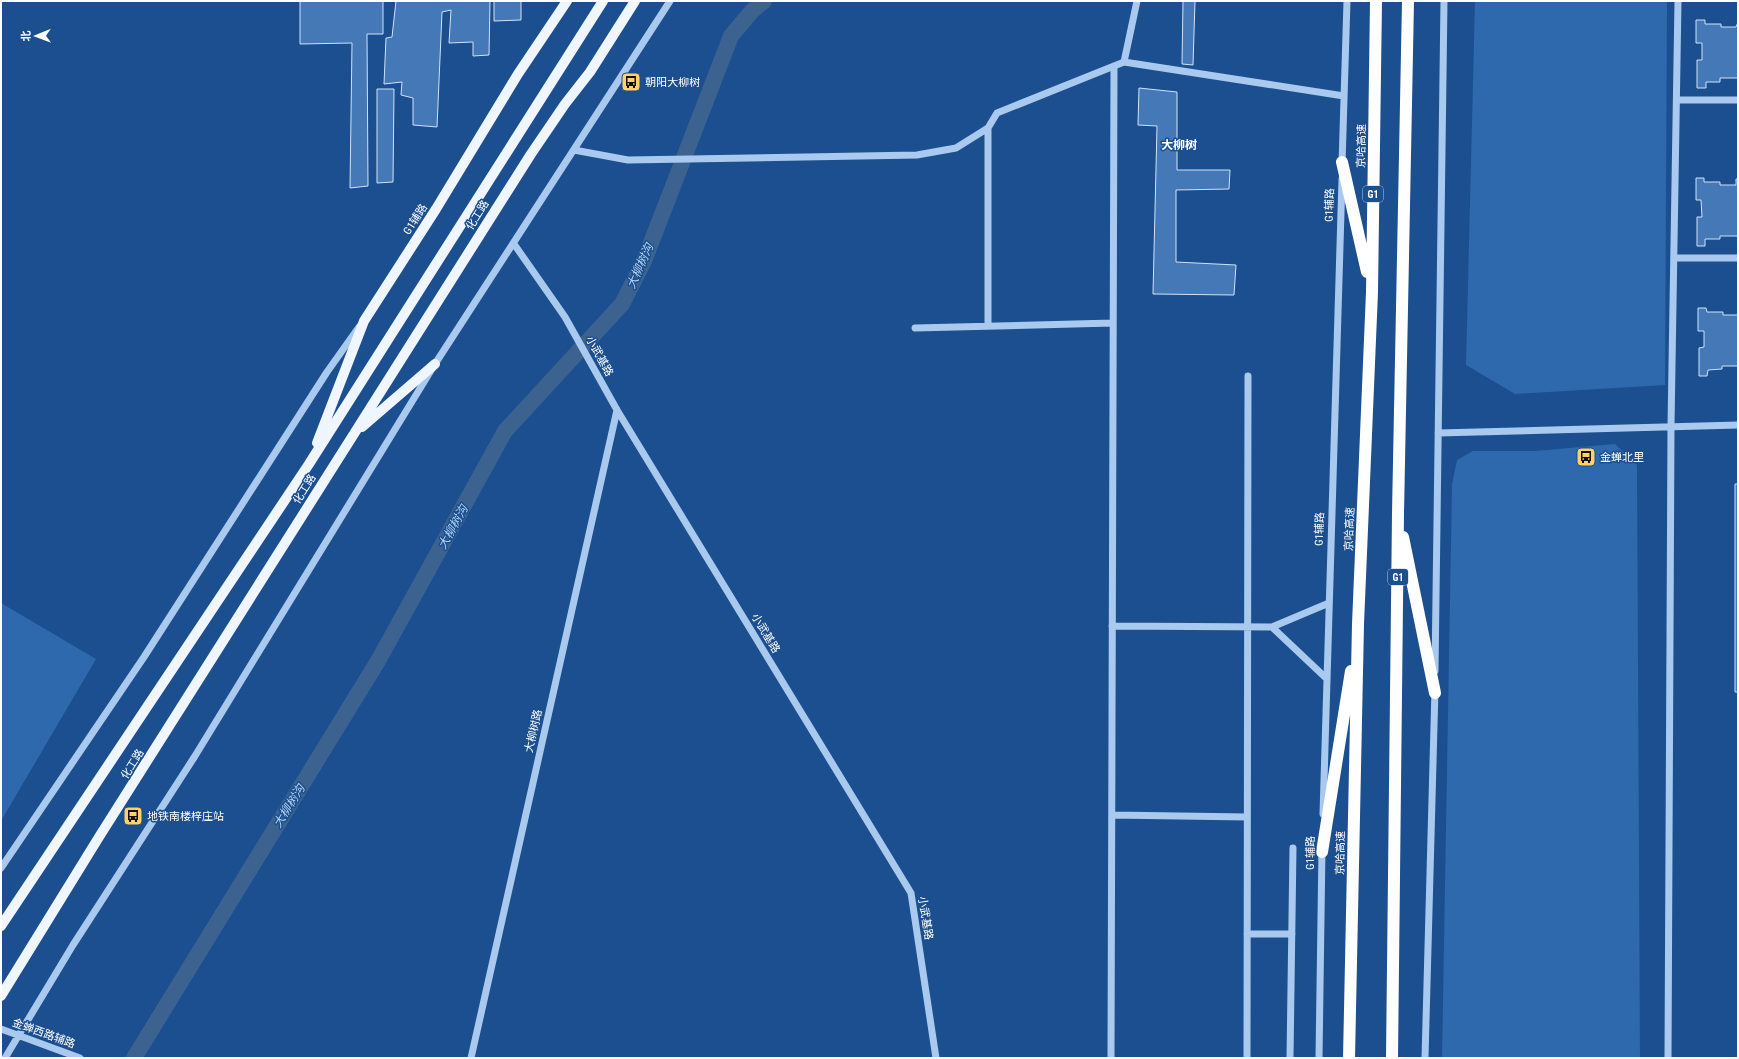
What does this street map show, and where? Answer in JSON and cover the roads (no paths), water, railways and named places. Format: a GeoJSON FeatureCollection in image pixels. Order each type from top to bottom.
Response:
{"type":"FeatureCollection","features":[{"type":"Feature","properties":{"kind":"highway","name":"京哈高速"},"geometry":{"type":"LineString","coordinates":[[1349,1058],[1358,624],[1372,292],[1376,1]]}},
{"type":"Feature","properties":{"kind":"highway","name":"G1"},"geometry":{"type":"LineString","coordinates":[[1392,1058],[1398,513],[1408,1]]}},
{"type":"Feature","properties":{"kind":"highway"},"geometry":{"type":"LineString","coordinates":[[1342,162],[1372,292]]}},
{"type":"Feature","properties":{"kind":"highway"},"geometry":{"type":"LineString","coordinates":[[1398,513],[1435,693]]}},
{"type":"Feature","properties":{"kind":"highway"},"geometry":{"type":"LineString","coordinates":[[1322,852],[1358,624]]}},
{"type":"Feature","properties":{"kind":"main road","name":"G1辅路"},"geometry":{"type":"LineString","coordinates":[[309,464],[364,320],[436,208],[518,74],[567,1]]}},
{"type":"Feature","properties":{"kind":"main road","name":"化工路"},"geometry":{"type":"LineString","coordinates":[[1,926],[309,464],[603,1]]}},
{"type":"Feature","properties":{"kind":"main road","name":"化工路"},"geometry":{"type":"LineString","coordinates":[[1,996],[99,837],[531,154],[565,104],[590,72],[636,1]]}},
{"type":"Feature","properties":{"kind":"main road"},"geometry":{"type":"LineString","coordinates":[[354,433],[435,364]]}},
{"type":"Feature","properties":{"kind":"street"},"geometry":{"type":"LineString","coordinates":[[5,1058],[73,945],[196,756],[435,364],[670,1]]}},
{"type":"Feature","properties":{"kind":"street"},"geometry":{"type":"LineString","coordinates":[[1124,62],[1137,1]]}},
{"type":"Feature","properties":{"kind":"street","name":"G1辅路"},"geometry":{"type":"LineString","coordinates":[[1319,1058],[1322,852],[1347,1]]}},
{"type":"Feature","properties":{"kind":"street"},"geometry":{"type":"LineString","coordinates":[[1425,1058],[1435,693],[1444,1]]}},
{"type":"Feature","properties":{"kind":"street"},"geometry":{"type":"LineString","coordinates":[[1668,1058],[1671,426],[1675,258],[1678,1]]}},
{"type":"Feature","properties":{"kind":"street"},"geometry":{"type":"LineString","coordinates":[[574,150],[628,160],[917,156],[956,148],[988,128],[997,113],[1124,62],[1344,96]]}},
{"type":"Feature","properties":{"kind":"street"},"geometry":{"type":"LineString","coordinates":[[1111,1058],[1114,66]]}},
{"type":"Feature","properties":{"kind":"street"},"geometry":{"type":"LineString","coordinates":[[1677,100],[1738,100]]}},
{"type":"Feature","properties":{"kind":"street"},"geometry":{"type":"LineString","coordinates":[[988,128],[988,326]]}},
{"type":"Feature","properties":{"kind":"street","name":"小武基路"},"geometry":{"type":"LineString","coordinates":[[514,244],[565,317],[617,410],[911,892],[936,1058]]}},
{"type":"Feature","properties":{"kind":"street"},"geometry":{"type":"LineString","coordinates":[[1675,258],[1738,258]]}},
{"type":"Feature","properties":{"kind":"street"},"geometry":{"type":"LineString","coordinates":[[1,868],[144,657],[327,372],[364,320]]}},
{"type":"Feature","properties":{"kind":"street"},"geometry":{"type":"LineString","coordinates":[[915,328],[1113,323]]}},
{"type":"Feature","properties":{"kind":"street"},"geometry":{"type":"LineString","coordinates":[[1247,1058],[1248,376]]}},
{"type":"Feature","properties":{"kind":"street","name":"大柳树路"},"geometry":{"type":"LineString","coordinates":[[471,1058],[617,410]]}},
{"type":"Feature","properties":{"kind":"street"},"geometry":{"type":"LineString","coordinates":[[1438,433],[1738,425]]}},
{"type":"Feature","properties":{"kind":"street"},"geometry":{"type":"LineString","coordinates":[[1112,626],[1272,626],[1329,603]]}},
{"type":"Feature","properties":{"kind":"street"},"geometry":{"type":"LineString","coordinates":[[1272,626],[1327,679]]}},
{"type":"Feature","properties":{"kind":"street"},"geometry":{"type":"LineString","coordinates":[[1112,815],[1247,817]]}},
{"type":"Feature","properties":{"kind":"street"},"geometry":{"type":"LineString","coordinates":[[1290,1058],[1293,848]]}},
{"type":"Feature","properties":{"kind":"street"},"geometry":{"type":"LineString","coordinates":[[1247,934],[1292,934]]}},
{"type":"Feature","properties":{"kind":"street","name":"金蝉西路辅路"},"geometry":{"type":"LineString","coordinates":[[1,1029],[80,1058]]}},
{"type":"Feature","properties":{"kind":"waterway","name":"大柳树沟"},"geometry":{"type":"LineString","coordinates":[[134,1058],[378,661],[505,431],[622,304],[644,261],[731,36],[752,11],[764,1]]}},
{"type":"Feature","properties":{"kind":"place","name":"朝阳大柳树"},"geometry":{"type":"Point","coordinates":[631,82]}},
{"type":"Feature","properties":{"kind":"place","name":"金蝉北里"},"geometry":{"type":"Point","coordinates":[1586,457]}},
{"type":"Feature","properties":{"kind":"place","name":"地铁南楼梓庄站"},"geometry":{"type":"Point","coordinates":[133,816]}},
{"type":"Feature","properties":{"kind":"district","name":"大柳树"},"geometry":{"type":"Point","coordinates":[1179,145]}}]}
